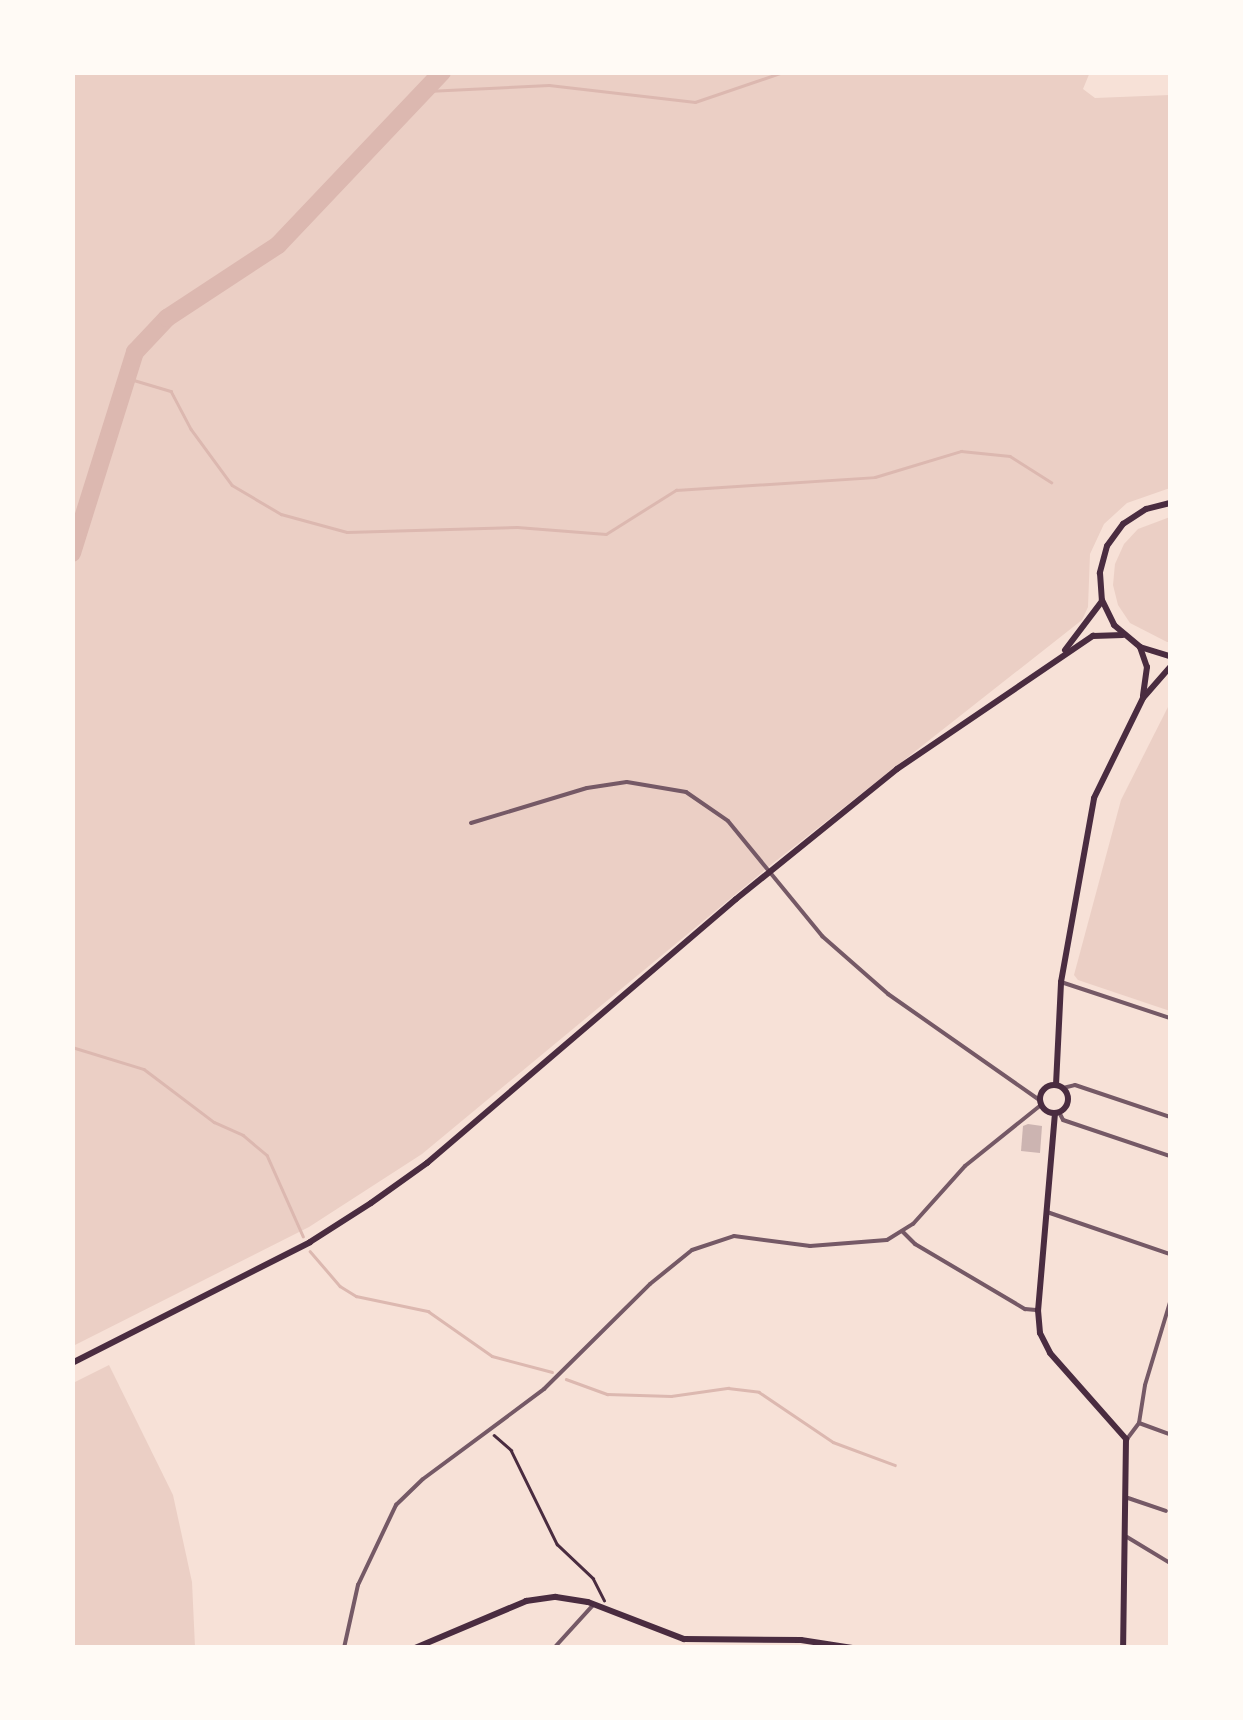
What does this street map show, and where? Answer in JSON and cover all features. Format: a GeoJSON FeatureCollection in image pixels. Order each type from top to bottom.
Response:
{"type":"FeatureCollection","features":[{"type":"Feature","properties":{"kind":"main road"},"geometry":{"type":"LineString","coordinates":[[1170,503],[1134,516],[1114,534],[1102,559],[1102,600],[1124,635],[1140,647],[1170,656]]}},
{"type":"Feature","properties":{"kind":"main road"},"geometry":{"type":"LineString","coordinates":[[1060,655],[1102,600]]}},
{"type":"Feature","properties":{"kind":"main road"},"geometry":{"type":"LineString","coordinates":[[72,1363],[310,1242],[427,1163],[736,898],[897,769],[1060,655],[1093,636],[1124,635]]}},
{"type":"Feature","properties":{"kind":"main road"},"geometry":{"type":"LineString","coordinates":[[1140,647],[1148,667],[1143,698]]}},
{"type":"Feature","properties":{"kind":"main road"},"geometry":{"type":"LineString","coordinates":[[1123,1648],[1126,1440],[1050,1353],[1040,1334],[1038,1310],[1057,1112],[1068,1103],[1060,1086],[1061,982],[1094,798],[1143,698],[1170,667]]}},
{"type":"Feature","properties":{"kind":"main road"},"geometry":{"type":"LineString","coordinates":[[1057,1112],[1041,1102],[1044,1089],[1060,1086]]}},
{"type":"Feature","properties":{"kind":"main road"},"geometry":{"type":"LineString","coordinates":[[415,1648],[526,1601],[556,1597],[594,1604],[684,1638],[801,1640],[852,1648]]}},
{"type":"Feature","properties":{"kind":"street"},"geometry":{"type":"LineString","coordinates":[[344,1648],[358,1585],[396,1505],[423,1478],[544,1389],[650,1284],[692,1250],[734,1236],[810,1246],[858,1245],[903,1232],[965,1166],[1041,1102],[888,994],[822,936],[728,822],[686,792],[627,782],[587,788],[471,823]]}},
{"type":"Feature","properties":{"kind":"street"},"geometry":{"type":"LineString","coordinates":[[1061,982],[1170,1018]]}},
{"type":"Feature","properties":{"kind":"street"},"geometry":{"type":"LineString","coordinates":[[1060,1086],[1075,1085],[1170,1117]]}},
{"type":"Feature","properties":{"kind":"street"},"geometry":{"type":"LineString","coordinates":[[1057,1112],[1063,1120],[1170,1156]]}},
{"type":"Feature","properties":{"kind":"street"},"geometry":{"type":"LineString","coordinates":[[1047,1212],[1170,1254]]}},
{"type":"Feature","properties":{"kind":"street"},"geometry":{"type":"LineString","coordinates":[[903,1232],[1025,1309],[1038,1310]]}},
{"type":"Feature","properties":{"kind":"street"},"geometry":{"type":"LineString","coordinates":[[1126,1440],[1139,1423],[1145,1385],[1170,1302]]}},
{"type":"Feature","properties":{"kind":"street"},"geometry":{"type":"LineString","coordinates":[[1139,1423],[1170,1434]]}},
{"type":"Feature","properties":{"kind":"street"},"geometry":{"type":"LineString","coordinates":[[1126,1498],[1166,1511]]}},
{"type":"Feature","properties":{"kind":"street"},"geometry":{"type":"LineString","coordinates":[[1125,1536],[1170,1563]]}},
{"type":"Feature","properties":{"kind":"street"},"geometry":{"type":"LineString","coordinates":[[554,1648],[594,1604]]}},
{"type":"Feature","properties":{"kind":"path"},"geometry":{"type":"LineString","coordinates":[[489,1430],[511,1450],[557,1544],[602,1589],[604,1608]]}},
{"type":"Feature","properties":{"kind":"shaded area"},"geometry":{"type":"Polygon","coordinates":[[[1090,72],[1083,89],[1095,98],[1170,95],[1170,488],[1127,503],[1104,524],[1090,554],[1088,607],[1082,620],[772,864],[422,1154],[309,1227],[73,1346],[73,73],[1090,72]]]}},
{"type":"Feature","properties":{"kind":"shaded area"},"geometry":{"type":"Polygon","coordinates":[[[1170,517],[1167,642],[1130,623],[1118,605],[1113,585],[1115,564],[1124,544],[1138,529],[1170,517]]]}},
{"type":"Feature","properties":{"kind":"shaded area"},"geometry":{"type":"Polygon","coordinates":[[[1170,703],[1170,1011],[1078,980],[1074,975],[1121,800],[1170,703]]]}},
{"type":"Feature","properties":{"kind":"shaded area"},"geometry":{"type":"Polygon","coordinates":[[[109,1365],[173,1495],[192,1582],[195,1647],[73,1647],[73,1383],[109,1365]]]}},
{"type":"Feature","properties":{"kind":"building"},"geometry":{"type":"Polygon","coordinates":[[[1023,1126],[1042,1126],[1040,1153],[1021,1151],[1023,1126]]]}},
{"type":"Feature","properties":{"kind":"waterway"},"geometry":{"type":"LineString","coordinates":[[72,553],[135,352],[167,318],[278,245],[442,72]]}},
{"type":"Feature","properties":{"kind":"waterway"},"geometry":{"type":"LineString","coordinates":[[427,91],[549,85],[695,102],[783,72]]}},
{"type":"Feature","properties":{"kind":"waterway"},"geometry":{"type":"LineString","coordinates":[[127,378],[171,391],[191,429],[232,485],[281,514],[347,532],[517,527],[606,534],[676,490],[875,477],[961,451],[1010,456],[1051,482]]}},
{"type":"Feature","properties":{"kind":"waterway"},"geometry":{"type":"LineString","coordinates":[[72,1047],[144,1069],[214,1122],[243,1135],[267,1155],[303,1236]]}},
{"type":"Feature","properties":{"kind":"waterway"},"geometry":{"type":"LineString","coordinates":[[310,1251],[340,1286],[356,1296],[428,1311],[492,1356],[552,1372]]}},
{"type":"Feature","properties":{"kind":"waterway"},"geometry":{"type":"LineString","coordinates":[[566,1379],[607,1394],[671,1396],[728,1388],[759,1392],[833,1442],[895,1465]]}}]}
